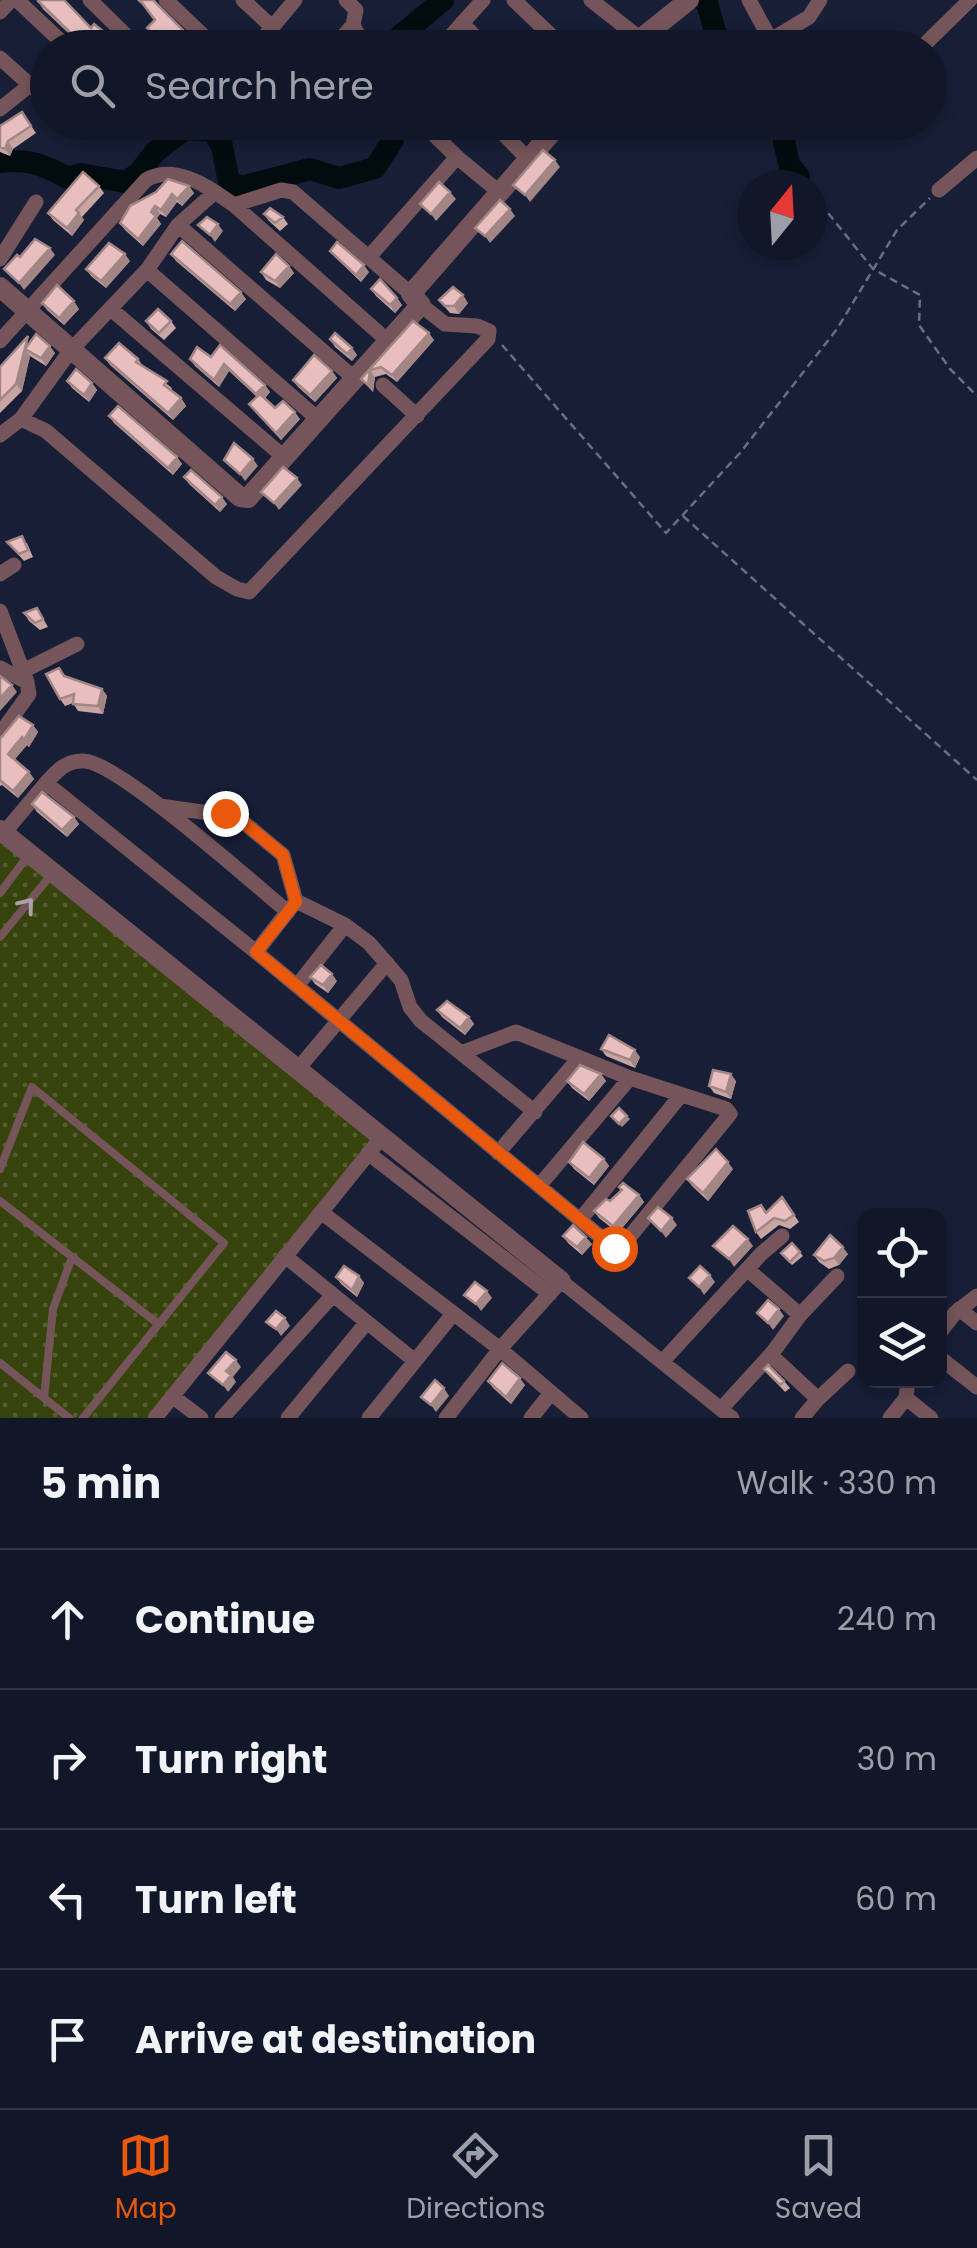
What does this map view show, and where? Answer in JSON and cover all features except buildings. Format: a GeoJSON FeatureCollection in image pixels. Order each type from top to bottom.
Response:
{"type":"FeatureCollection","features":[{"type":"Feature","properties":{"kind":"street"},"geometry":{"type":"LineString","coordinates":[[0,12],[14,0],[48,30]]}},
{"type":"Feature","properties":{"kind":"street"},"geometry":{"type":"LineString","coordinates":[[90,0],[121,30]]}},
{"type":"Feature","properties":{"kind":"street"},"geometry":{"type":"LineString","coordinates":[[166,0],[197,30]]}},
{"type":"Feature","properties":{"kind":"street"},"geometry":{"type":"LineString","coordinates":[[242,0],[272,27]]}},
{"type":"Feature","properties":{"kind":"street"},"geometry":{"type":"LineString","coordinates":[[269,30],[295,0]]}},
{"type":"Feature","properties":{"kind":"street"},"geometry":{"type":"LineString","coordinates":[[456,30],[483,0]]}},
{"type":"Feature","properties":{"kind":"street"},"geometry":{"type":"LineString","coordinates":[[514,0],[545,30]]}},
{"type":"Feature","properties":{"kind":"street"},"geometry":{"type":"LineString","coordinates":[[591,0],[621,30]]}},
{"type":"Feature","properties":{"kind":"street"},"geometry":{"type":"LineString","coordinates":[[649,30],[689,0]]}},
{"type":"Feature","properties":{"kind":"street"},"geometry":{"type":"LineString","coordinates":[[749,0],[765,30]]}},
{"type":"Feature","properties":{"kind":"street"},"geometry":{"type":"LineString","coordinates":[[792,30],[809,17],[820,0]]}},
{"type":"Feature","properties":{"kind":"street"},"geometry":{"type":"LineString","coordinates":[[940,30],[970,0]]}},
{"type":"Feature","properties":{"kind":"street"},"geometry":{"type":"LineString","coordinates":[[462,23],[469,30]]}},
{"type":"Feature","properties":{"kind":"street"},"geometry":{"type":"LineString","coordinates":[[0,58],[30,85],[0,109]]}},
{"type":"Feature","properties":{"kind":"street"},"geometry":{"type":"LineString","coordinates":[[440,140],[498,192]]}},
{"type":"Feature","properties":{"kind":"street"},"geometry":{"type":"LineString","coordinates":[[510,140],[528,159]]}},
{"type":"Feature","properties":{"kind":"street"},"geometry":{"type":"LineString","coordinates":[[0,287],[240,497],[254,494],[388,341],[498,192],[545,140]]}},
{"type":"Feature","properties":{"kind":"street"},"geometry":{"type":"LineString","coordinates":[[368,257],[458,157]]}},
{"type":"Feature","properties":{"kind":"street"},"geometry":{"type":"LineString","coordinates":[[939,190],[977,158]]}},
{"type":"Feature","properties":{"kind":"street"},"geometry":{"type":"LineString","coordinates":[[0,341],[154,175],[200,182],[234,205],[388,341]]}},
{"type":"Feature","properties":{"kind":"street"},"geometry":{"type":"LineString","coordinates":[[20,418],[46,430],[216,577],[237,590],[249,592],[488,339],[488,330],[477,326],[445,324],[294,192],[281,190],[234,205]]}},
{"type":"Feature","properties":{"kind":"street"},"geometry":{"type":"LineString","coordinates":[[1,432],[20,418],[72,350],[147,270],[178,225],[215,192]]}},
{"type":"Feature","properties":{"kind":"street"},"geometry":{"type":"LineString","coordinates":[[0,260],[36,202]]}},
{"type":"Feature","properties":{"kind":"street"},"geometry":{"type":"LineString","coordinates":[[178,225],[355,379]]}},
{"type":"Feature","properties":{"kind":"street"},"geometry":{"type":"LineString","coordinates":[[147,270],[318,420]]}},
{"type":"Feature","properties":{"kind":"street"},"geometry":{"type":"LineString","coordinates":[[112,310],[285,458]]}},
{"type":"Feature","properties":{"kind":"street"},"geometry":{"type":"LineString","coordinates":[[383,385],[418,416]]}},
{"type":"Feature","properties":{"kind":"street"},"geometry":{"type":"LineString","coordinates":[[0,574],[14,564]]}},
{"type":"Feature","properties":{"kind":"street"},"geometry":{"type":"LineString","coordinates":[[0,611],[29,694],[0,734]]}},
{"type":"Feature","properties":{"kind":"street"},"geometry":{"type":"LineString","coordinates":[[0,668],[25,676],[78,644]]}},
{"type":"Feature","properties":{"kind":"street"},"geometry":{"type":"LineString","coordinates":[[535,1112],[420,1019],[410,1007],[401,980],[369,943],[345,925],[292,907],[128,782],[89,761],[61,766],[2,832],[297,1070],[374,1145],[555,1287],[662,1362],[726,1413],[800,1315],[836,1276]]}},
{"type":"Feature","properties":{"kind":"street"},"geometry":{"type":"LineString","coordinates":[[46,783],[614,1248],[620,1248],[730,1111],[630,1078],[516,1032],[461,1053]]}},
{"type":"Feature","properties":{"kind":"street"},"geometry":{"type":"LineString","coordinates":[[159,806],[237,817],[283,855],[292,907],[256,952]]}},
{"type":"Feature","properties":{"kind":"street"},"geometry":{"type":"LineString","coordinates":[[296,986],[345,925]]}},
{"type":"Feature","properties":{"kind":"street"},"geometry":{"type":"LineString","coordinates":[[297,1070],[387,963]]}},
{"type":"Feature","properties":{"kind":"street"},"geometry":{"type":"LineString","coordinates":[[498,1153],[579,1058]]}},
{"type":"Feature","properties":{"kind":"street"},"geometry":{"type":"LineString","coordinates":[[539,1186],[630,1078]]}},
{"type":"Feature","properties":{"kind":"street"},"geometry":{"type":"LineString","coordinates":[[580,1220],[681,1095]]}},
{"type":"Feature","properties":{"kind":"street"},"geometry":{"type":"LineString","coordinates":[[155,1418],[374,1145]]}},
{"type":"Feature","properties":{"kind":"street"},"geometry":{"type":"LineString","coordinates":[[321,1212],[500,1349],[580,1418]]}},
{"type":"Feature","properties":{"kind":"street"},"geometry":{"type":"LineString","coordinates":[[662,1362],[782,1236]]}},
{"type":"Feature","properties":{"kind":"street"},"geometry":{"type":"LineString","coordinates":[[285,1256],[415,1361]]}},
{"type":"Feature","properties":{"kind":"street"},"geometry":{"type":"LineString","coordinates":[[747,1269],[800,1315]]}},
{"type":"Feature","properties":{"kind":"street"},"geometry":{"type":"LineString","coordinates":[[446,1418],[555,1287]]}},
{"type":"Feature","properties":{"kind":"street"},"geometry":{"type":"LineString","coordinates":[[222,1418],[332,1295]]}},
{"type":"Feature","properties":{"kind":"street"},"geometry":{"type":"LineString","coordinates":[[947,1324],[977,1296]]}},
{"type":"Feature","properties":{"kind":"street"},"geometry":{"type":"LineString","coordinates":[[959,1309],[977,1323]]}},
{"type":"Feature","properties":{"kind":"street"},"geometry":{"type":"LineString","coordinates":[[369,1418],[454,1314]]}},
{"type":"Feature","properties":{"kind":"street"},"geometry":{"type":"LineString","coordinates":[[288,1418],[367,1322]]}},
{"type":"Feature","properties":{"kind":"street"},"geometry":{"type":"LineString","coordinates":[[773,1352],[774,1358],[818,1399]]}},
{"type":"Feature","properties":{"kind":"street"},"geometry":{"type":"LineString","coordinates":[[947,1364],[977,1388]]}},
{"type":"Feature","properties":{"kind":"street"},"geometry":{"type":"LineString","coordinates":[[802,1418],[848,1371]]}},
{"type":"Feature","properties":{"kind":"street"},"geometry":{"type":"LineString","coordinates":[[890,1418],[906,1398],[907,1388]]}},
{"type":"Feature","properties":{"kind":"street"},"geometry":{"type":"LineString","coordinates":[[531,1418],[551,1393]]}},
{"type":"Feature","properties":{"kind":"street"},"geometry":{"type":"LineString","coordinates":[[172,1396],[201,1418]]}},
{"type":"Feature","properties":{"kind":"street"},"geometry":{"type":"LineString","coordinates":[[906,1398],[931,1418]]}},
{"type":"Feature","properties":{"kind":"lane"},"geometry":{"type":"LineString","coordinates":[[0,893],[30,854]]}},
{"type":"Feature","properties":{"kind":"lane"},"geometry":{"type":"LineString","coordinates":[[0,938],[54,872]]}},
{"type":"Feature","properties":{"kind":"lane"},"geometry":{"type":"LineString","coordinates":[[0,1169],[32,1087],[224,1244],[83,1418]]}},
{"type":"Feature","properties":{"kind":"lane"},"geometry":{"type":"LineString","coordinates":[[0,1202],[157,1324]]}},
{"type":"Feature","properties":{"kind":"lane"},"geometry":{"type":"LineString","coordinates":[[44,1398],[53,1309],[72,1257]]}},
{"type":"Feature","properties":{"kind":"lane"},"geometry":{"type":"LineString","coordinates":[[0,1363],[69,1418]]}},
{"type":"Feature","properties":{"kind":"path"},"geometry":{"type":"LineString","coordinates":[[488,330],[666,532],[740,453],[825,344],[897,230],[939,190]]}},
{"type":"Feature","properties":{"kind":"path"},"geometry":{"type":"LineString","coordinates":[[827,212],[873,269],[920,296],[919,326],[950,369],[977,396]]}},
{"type":"Feature","properties":{"kind":"path"},"geometry":{"type":"LineString","coordinates":[[682,515],[977,780]]}},
{"type":"Feature","properties":{"kind":"green space"},"geometry":{"type":"Polygon","coordinates":[[[0,835],[373,1136],[147,1418],[0,1418],[0,835]]]}},
{"type":"Feature","properties":{"kind":"waterway"},"geometry":{"type":"LineString","coordinates":[[407,30],[443,0]]}},
{"type":"Feature","properties":{"kind":"waterway"},"geometry":{"type":"LineString","coordinates":[[703,0],[715,30]]}},
{"type":"Feature","properties":{"kind":"waterway"},"geometry":{"type":"LineString","coordinates":[[0,162],[36,164],[68,178],[81,174],[125,182],[171,140]]}},
{"type":"Feature","properties":{"kind":"waterway"},"geometry":{"type":"LineString","coordinates":[[218,140],[229,182],[241,187],[310,169],[339,178],[375,168],[393,140]]}},
{"type":"Feature","properties":{"kind":"waterway"},"geometry":{"type":"LineString","coordinates":[[784,140],[794,170]]}},
{"type":"Feature","properties":{"kind":"route"},"geometry":{"type":"LineString","coordinates":[[225,813],[237,817],[283,855],[296,902],[256,952],[614,1248]]}}]}
